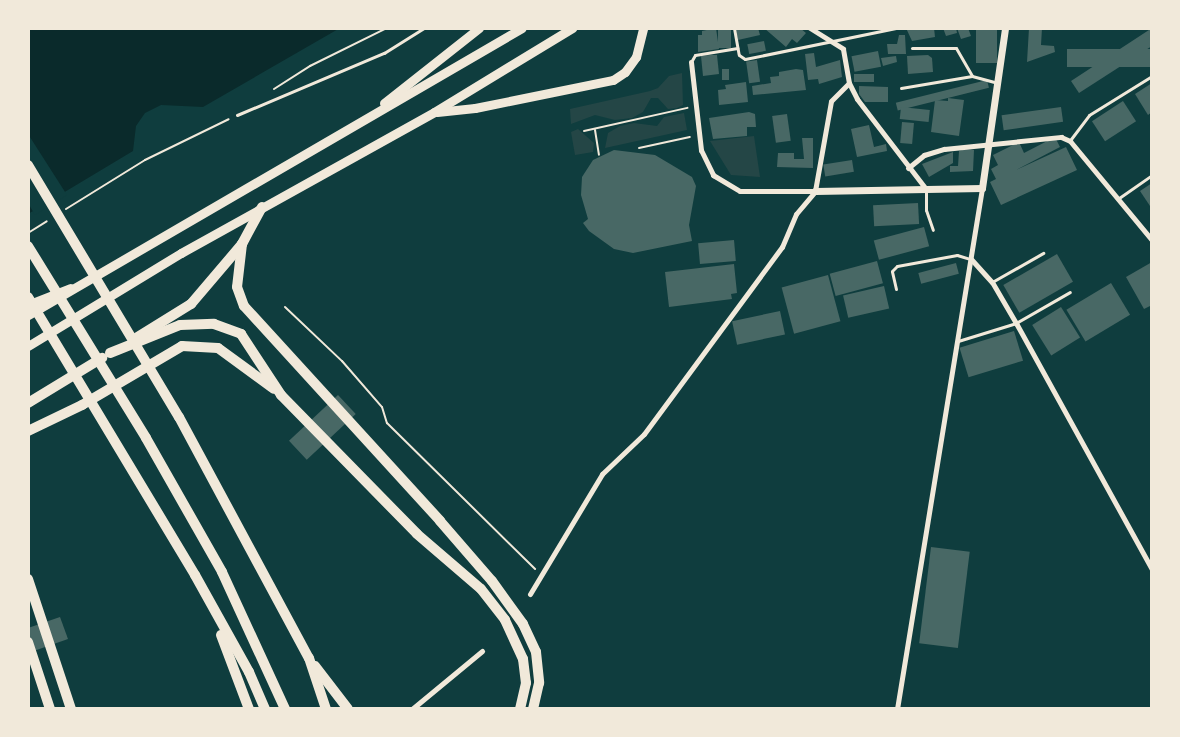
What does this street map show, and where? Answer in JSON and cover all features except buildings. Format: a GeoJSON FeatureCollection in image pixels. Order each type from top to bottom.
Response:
{"type":"FeatureCollection","features":[{"type":"Feature","properties":{"kind":"highway"},"geometry":{"type":"LineString","coordinates":[[354,127],[479,28]]}},
{"type":"Feature","properties":{"kind":"highway"},"geometry":{"type":"LineString","coordinates":[[28,315],[522,28]]}},
{"type":"Feature","properties":{"kind":"highway"},"geometry":{"type":"LineString","coordinates":[[28,346],[262,207],[434,112],[572,28]]}},
{"type":"Feature","properties":{"kind":"highway"},"geometry":{"type":"LineString","coordinates":[[434,112],[475,108],[613,80],[636,57],[643,28]]}},
{"type":"Feature","properties":{"kind":"highway"},"geometry":{"type":"LineString","coordinates":[[28,165],[179,417],[309,658],[348,709]]}},
{"type":"Feature","properties":{"kind":"highway"},"geometry":{"type":"LineString","coordinates":[[28,403],[191,304],[242,244],[262,207]]}},
{"type":"Feature","properties":{"kind":"highway"},"geometry":{"type":"LineString","coordinates":[[242,244],[237,287],[244,306],[440,521],[492,581],[523,624],[536,652],[539,683],[533,709]]}},
{"type":"Feature","properties":{"kind":"highway"},"geometry":{"type":"LineString","coordinates":[[28,246],[146,438],[222,572],[285,709]]}},
{"type":"Feature","properties":{"kind":"highway"},"geometry":{"type":"LineString","coordinates":[[28,306],[71,289]]}},
{"type":"Feature","properties":{"kind":"highway"},"geometry":{"type":"LineString","coordinates":[[28,297],[195,575],[249,672],[265,709]]}},
{"type":"Feature","properties":{"kind":"highway"},"geometry":{"type":"LineString","coordinates":[[110,353],[180,325],[214,324],[241,334],[281,395]]}},
{"type":"Feature","properties":{"kind":"highway"},"geometry":{"type":"LineString","coordinates":[[28,431],[82,405],[182,346],[218,348],[281,395],[417,534],[481,589],[505,620],[523,659],[526,683],[520,709]]}},
{"type":"Feature","properties":{"kind":"highway"},"geometry":{"type":"LineString","coordinates":[[195,575],[240,678],[249,709]]}},
{"type":"Feature","properties":{"kind":"highway"},"geometry":{"type":"LineString","coordinates":[[28,579],[71,709]]}},
{"type":"Feature","properties":{"kind":"highway"},"geometry":{"type":"LineString","coordinates":[[28,642],[50,709]]}},
{"type":"Feature","properties":{"kind":"highway"},"geometry":{"type":"LineString","coordinates":[[309,658],[326,709]]}},
{"type":"Feature","properties":{"kind":"street"},"geometry":{"type":"LineString","coordinates":[[810,28],[843,49],[849,83],[857,99],[926,189]]}},
{"type":"Feature","properties":{"kind":"street"},"geometry":{"type":"LineString","coordinates":[[897,709],[944,402],[958,341],[1005,28]]}},
{"type":"Feature","properties":{"kind":"street"},"geometry":{"type":"LineString","coordinates":[[691,62],[705,162],[713,175],[732,189],[982,188]]}},
{"type":"Feature","properties":{"kind":"street"},"geometry":{"type":"LineString","coordinates":[[530,594],[602,474],[644,434],[698,365],[750,286],[782,247],[796,214],[815,191],[831,101],[849,83]]}},
{"type":"Feature","properties":{"kind":"street"},"geometry":{"type":"LineString","coordinates":[[908,168],[930,152],[1052,136],[1070,141],[1152,240]]}},
{"type":"Feature","properties":{"kind":"street"},"geometry":{"type":"LineString","coordinates":[[970,259],[992,282],[1152,569]]}},
{"type":"Feature","properties":{"kind":"street"},"geometry":{"type":"LineString","coordinates":[[412,709],[482,651]]}},
{"type":"Feature","properties":{"kind":"lane"},"geometry":{"type":"LineString","coordinates":[[237,115],[384,53],[424,28]]}},
{"type":"Feature","properties":{"kind":"lane"},"geometry":{"type":"LineString","coordinates":[[734,28],[739,55],[745,59],[896,28]]}},
{"type":"Feature","properties":{"kind":"lane"},"geometry":{"type":"LineString","coordinates":[[691,62],[695,55],[737,48]]}},
{"type":"Feature","properties":{"kind":"lane"},"geometry":{"type":"LineString","coordinates":[[912,48],[956,48],[972,76]]}},
{"type":"Feature","properties":{"kind":"lane"},"geometry":{"type":"LineString","coordinates":[[901,88],[972,76],[995,82]]}},
{"type":"Feature","properties":{"kind":"lane"},"geometry":{"type":"LineString","coordinates":[[1070,141],[1089,115],[1152,76]]}},
{"type":"Feature","properties":{"kind":"lane"},"geometry":{"type":"LineString","coordinates":[[1117,199],[1152,175]]}},
{"type":"Feature","properties":{"kind":"lane"},"geometry":{"type":"LineString","coordinates":[[926,189],[926,210],[933,230]]}},
{"type":"Feature","properties":{"kind":"lane"},"geometry":{"type":"LineString","coordinates":[[992,282],[1043,253]]}},
{"type":"Feature","properties":{"kind":"lane"},"geometry":{"type":"LineString","coordinates":[[896,289],[892,271],[897,266],[957,255],[970,259]]}},
{"type":"Feature","properties":{"kind":"lane"},"geometry":{"type":"LineString","coordinates":[[958,341],[1016,323],[1070,292]]}},
{"type":"Feature","properties":{"kind":"path"},"geometry":{"type":"LineString","coordinates":[[268,93],[310,66],[387,28]]}},
{"type":"Feature","properties":{"kind":"path"},"geometry":{"type":"LineString","coordinates":[[584,131],[696,106]]}},
{"type":"Feature","properties":{"kind":"path"},"geometry":{"type":"LineString","coordinates":[[67,208],[145,160],[237,115]]}},
{"type":"Feature","properties":{"kind":"path"},"geometry":{"type":"LineString","coordinates":[[595,128],[599,155]]}},
{"type":"Feature","properties":{"kind":"path"},"geometry":{"type":"LineString","coordinates":[[639,148],[699,135]]}},
{"type":"Feature","properties":{"kind":"path"},"geometry":{"type":"LineString","coordinates":[[28,233],[54,216]]}},
{"type":"Feature","properties":{"kind":"path"},"geometry":{"type":"LineString","coordinates":[[285,307],[372,395],[382,407],[387,423],[542,575]]}},
{"type":"Feature","properties":{"kind":"shaded area"},"geometry":{"type":"Polygon","coordinates":[[[28,28],[340,28],[203,107],[161,105],[145,113],[136,126],[133,151],[28,214],[28,28]]]}},
{"type":"Feature","properties":{"kind":"shaded area"},"geometry":{"type":"Polygon","coordinates":[[[682,73],[683,105],[677,108],[668,109],[658,98],[651,98],[643,112],[632,118],[615,120],[595,115],[571,124],[570,109],[650,91],[658,88],[669,76],[682,73]]]}},
{"type":"Feature","properties":{"kind":"shaded area"},"geometry":{"type":"Polygon","coordinates":[[[684,113],[687,130],[605,148],[608,133],[620,126],[634,123],[657,126],[664,117],[684,113]]]}},
{"type":"Feature","properties":{"kind":"shaded area"},"geometry":{"type":"Polygon","coordinates":[[[578,129],[594,143],[593,152],[575,155],[571,132],[578,129]]]}},
{"type":"Feature","properties":{"kind":"shaded area"},"geometry":{"type":"Polygon","coordinates":[[[754,136],[760,177],[731,175],[710,141],[754,136]]]}},
{"type":"Feature","properties":{"kind":"pier"},"geometry":{"type":"Polygon","coordinates":[[[28,134],[67,195],[35,215],[28,203],[28,134]]]}}]}
